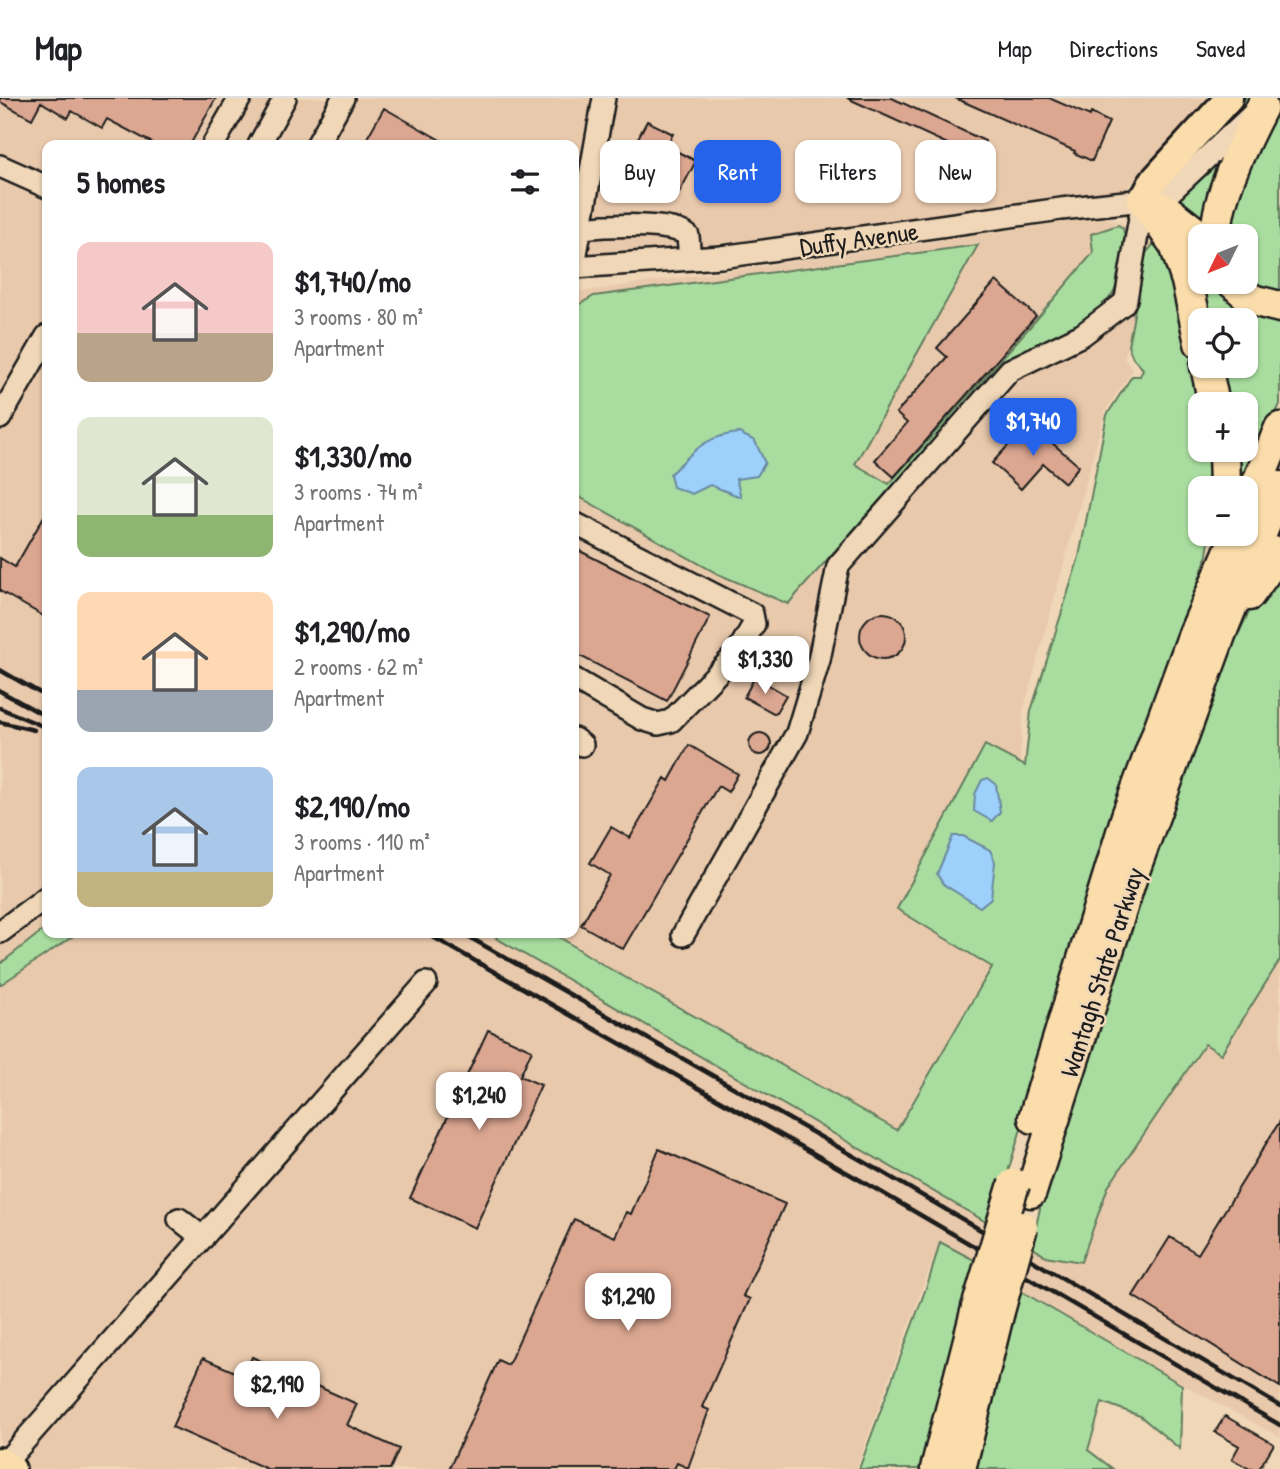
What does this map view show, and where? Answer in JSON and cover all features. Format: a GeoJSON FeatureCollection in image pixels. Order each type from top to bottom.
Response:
{"type":"FeatureCollection","features":[{"type":"Feature","properties":{"kind":"highway"},"geometry":{"type":"LineString","coordinates":[[1218,224],[1241,146],[1267,102]]}},
{"type":"Feature","properties":{"kind":"highway"},"geometry":{"type":"LineString","coordinates":[[1143,200],[1167,210],[1188,227]]}},
{"type":"Feature","properties":{"kind":"highway"},"geometry":{"type":"LineString","coordinates":[[1143,200],[1175,245],[1193,308]]}},
{"type":"Feature","properties":{"kind":"highway"},"geometry":{"type":"LineString","coordinates":[[1245,294],[1252,300],[1280,307]]}},
{"type":"Feature","properties":{"kind":"highway"},"geometry":{"type":"LineString","coordinates":[[1258,482],[1280,428]]}},
{"type":"Feature","properties":{"kind":"highway","name":"Wantagh State Parkway"},"geometry":{"type":"LineString","coordinates":[[1023,1188],[1220,635],[1280,487]]}},
{"type":"Feature","properties":{"kind":"highway"},"geometry":{"type":"LineString","coordinates":[[1211,598],[1218,546]]}},
{"type":"Feature","properties":{"kind":"highway","name":"Wantagh State Parkway"},"geometry":{"type":"LineString","coordinates":[[936,1469],[988,1311],[1127,816],[1194,634],[1232,546]]}},
{"type":"Feature","properties":{"kind":"highway"},"geometry":{"type":"LineString","coordinates":[[1220,635],[1280,552]]}},
{"type":"Feature","properties":{"kind":"highway","name":"Wantagh State Parkway"},"geometry":{"type":"LineString","coordinates":[[960,1469],[988,1311]]}},
{"type":"Feature","properties":{"kind":"main road"},"geometry":{"type":"LineString","coordinates":[[1143,200],[1153,181],[1229,98]]}},
{"type":"Feature","properties":{"kind":"street"},"geometry":{"type":"LineString","coordinates":[[216,140],[240,98]]}},
{"type":"Feature","properties":{"kind":"street"},"geometry":{"type":"LineString","coordinates":[[262,140],[285,98]]}},
{"type":"Feature","properties":{"kind":"street"},"geometry":{"type":"LineString","coordinates":[[320,140],[343,98]]}},
{"type":"Feature","properties":{"kind":"street"},"geometry":{"type":"LineString","coordinates":[[579,234],[604,98]]}},
{"type":"Feature","properties":{"kind":"street","name":"Duffy Avenue"},"geometry":{"type":"LineString","coordinates":[[579,266],[691,259],[835,243],[1061,209],[1143,200],[1168,194],[1267,102]]}},
{"type":"Feature","properties":{"kind":"street"},"geometry":{"type":"LineString","coordinates":[[0,166],[42,185]]}},
{"type":"Feature","properties":{"kind":"street"},"geometry":{"type":"LineString","coordinates":[[683,935],[797,733],[819,660],[838,566],[1010,370],[1082,335],[1123,304],[1143,200]]}},
{"type":"Feature","properties":{"kind":"street"},"geometry":{"type":"LineString","coordinates":[[580,228],[676,228],[688,236],[691,259]]}},
{"type":"Feature","properties":{"kind":"street"},"geometry":{"type":"LineString","coordinates":[[0,418],[42,345]]}},
{"type":"Feature","properties":{"kind":"street"},"geometry":{"type":"LineString","coordinates":[[579,526],[752,614],[754,624],[737,653],[671,721],[658,724],[642,719],[579,682]]}},
{"type":"Feature","properties":{"kind":"street"},"geometry":{"type":"LineString","coordinates":[[0,932],[42,901]]}},
{"type":"Feature","properties":{"kind":"street"},"geometry":{"type":"LineString","coordinates":[[4,1466],[426,984]]}},
{"type":"Feature","properties":{"kind":"street"},"geometry":{"type":"LineString","coordinates":[[179,1219],[203,1238]]}},
{"type":"Feature","properties":{"kind":"shaded area"},"geometry":{"type":"Polygon","coordinates":[[[0,98],[1216,98],[1125,190],[579,263],[579,140],[42,140],[42,938],[579,938],[580,292],[1103,217],[1156,235],[1124,358],[1133,370],[1106,409],[1023,712],[990,1222],[1081,1261],[1108,1187],[1139,1139],[1205,1043],[1221,1053],[1280,960],[1280,1437],[1023,1298],[940,1240],[856,1469],[0,1469],[0,98]]]}},
{"type":"Feature","properties":{"kind":"green space"},"geometry":{"type":"Polygon","coordinates":[[[1245,98],[1254,98],[1161,192],[1157,186],[1245,98]]]}},
{"type":"Feature","properties":{"kind":"green space"},"geometry":{"type":"Polygon","coordinates":[[[1280,109],[1280,299],[1258,288],[1258,224],[1224,224],[1224,217],[1276,112],[1280,109]]]}},
{"type":"Feature","properties":{"kind":"green space"},"geometry":{"type":"Polygon","coordinates":[[[1223,150],[1226,151],[1207,224],[1199,224],[1171,207],[1223,150]]]}},
{"type":"Feature","properties":{"kind":"green space"},"geometry":{"type":"Polygon","coordinates":[[[1118,225],[1123,228],[1125,256],[1121,276],[1113,294],[1081,322],[1002,362],[788,604],[718,574],[579,497],[579,304],[594,296],[978,245],[855,464],[889,484],[1093,253],[1091,234],[1118,225]]]}},
{"type":"Feature","properties":{"kind":"green space"},"geometry":{"type":"Polygon","coordinates":[[[1162,244],[1171,250],[1188,323],[1188,378],[1201,378],[1204,392],[1188,392],[1188,462],[1215,462],[1215,476],[1188,476],[1188,546],[1208,546],[1207,555],[1091,908],[1082,909],[1036,1063],[1030,1099],[1003,1188],[988,1223],[496,938],[561,938],[605,966],[897,1130],[992,967],[897,909],[985,745],[1025,766],[1031,711],[1079,557],[1107,415],[1132,376],[1140,376],[1143,369],[1133,358],[1128,346],[1146,253],[1153,245],[1162,244]]]}},
{"type":"Feature","properties":{"kind":"green space"},"geometry":{"type":"Polygon","coordinates":[[[1198,294],[1242,294],[1280,315],[1280,404],[1258,455],[1258,392],[1220,392],[1217,378],[1258,378],[1258,308],[1201,308],[1198,294]]]}},
{"type":"Feature","properties":{"kind":"green space"},"geometry":{"type":"Polygon","coordinates":[[[1230,462],[1255,462],[1249,476],[1230,476],[1230,462]]]}},
{"type":"Feature","properties":{"kind":"green space"},"geometry":{"type":"Polygon","coordinates":[[[1280,564],[1280,960],[1221,1054],[1205,1044],[1108,1187],[1081,1262],[1045,1256],[1032,1247],[1042,1198],[1128,925],[1220,672],[1248,614],[1280,564]]]}},
{"type":"Feature","properties":{"kind":"green space"},"geometry":{"type":"Polygon","coordinates":[[[42,931],[42,938],[70,938],[0,985],[0,964],[42,931]]]}},
{"type":"Feature","properties":{"kind":"green space"},"geometry":{"type":"Polygon","coordinates":[[[940,1242],[976,1261],[927,1469],[859,1469],[929,1280],[940,1242]]]}},
{"type":"Feature","properties":{"kind":"green space"},"geometry":{"type":"Polygon","coordinates":[[[1019,1290],[1182,1385],[1180,1449],[1140,1416],[1102,1402],[1088,1450],[1113,1469],[971,1469],[1019,1290]]]}},
{"type":"Feature","properties":{"kind":"water"},"geometry":{"type":"Polygon","coordinates":[[[739,433],[755,441],[765,463],[757,476],[736,479],[741,497],[710,485],[692,494],[673,487],[670,474],[700,446],[716,438],[739,433]]]}},
{"type":"Feature","properties":{"kind":"water"},"geometry":{"type":"Polygon","coordinates":[[[988,778],[996,784],[1000,812],[992,821],[974,811],[975,794],[982,780],[988,778]]]}},
{"type":"Feature","properties":{"kind":"water"},"geometry":{"type":"Polygon","coordinates":[[[953,836],[963,836],[990,850],[995,862],[991,898],[980,907],[943,884],[937,874],[953,836]]]}},
{"type":"Feature","properties":{"kind":"building"},"geometry":{"type":"Polygon","coordinates":[[[0,98],[216,98],[193,140],[147,140],[107,119],[102,128],[72,111],[68,118],[41,102],[32,119],[0,102],[0,98]]]}},
{"type":"Feature","properties":{"kind":"building"},"geometry":{"type":"Polygon","coordinates":[[[847,98],[892,98],[983,140],[939,140],[847,98]]]}},
{"type":"Feature","properties":{"kind":"building"},"geometry":{"type":"Polygon","coordinates":[[[955,98],[1049,98],[1109,122],[1092,161],[955,98]]]}},
{"type":"Feature","properties":{"kind":"building"},"geometry":{"type":"Polygon","coordinates":[[[384,108],[440,140],[366,140],[384,108]]]}},
{"type":"Feature","properties":{"kind":"building"},"geometry":{"type":"Polygon","coordinates":[[[647,121],[673,134],[670,140],[637,140],[647,121]]]}},
{"type":"Feature","properties":{"kind":"building"},"geometry":{"type":"Polygon","coordinates":[[[680,153],[694,160],[680,191],[680,153]]]}},
{"type":"Feature","properties":{"kind":"building"},"geometry":{"type":"Polygon","coordinates":[[[996,281],[1036,316],[894,477],[875,460],[907,423],[896,413],[947,357],[937,348],[996,281]]]}},
{"type":"Feature","properties":{"kind":"building"},"geometry":{"type":"Polygon","coordinates":[[[1029,423],[1079,466],[1065,483],[1043,464],[1021,489],[992,463],[1029,423]]]}},
{"type":"Feature","properties":{"kind":"building"},"geometry":{"type":"Polygon","coordinates":[[[42,520],[42,615],[0,591],[0,558],[15,567],[42,520]]]}},
{"type":"Feature","properties":{"kind":"building"},"geometry":{"type":"Polygon","coordinates":[[[579,551],[710,617],[667,701],[579,656],[579,551]]]}},
{"type":"Feature","properties":{"kind":"building"},"geometry":{"type":"Polygon","coordinates":[[[883,613],[899,620],[906,636],[899,652],[883,659],[867,652],[860,636],[867,620],[883,613]]]}},
{"type":"Feature","properties":{"kind":"building"},"geometry":{"type":"Polygon","coordinates":[[[755,677],[786,695],[775,714],[744,697],[755,677]]]}},
{"type":"Feature","properties":{"kind":"building"},"geometry":{"type":"Polygon","coordinates":[[[760,733],[770,740],[771,744],[764,754],[760,755],[750,748],[749,744],[756,734],[760,733]]]}},
{"type":"Feature","properties":{"kind":"building"},"geometry":{"type":"Polygon","coordinates":[[[689,745],[738,774],[728,792],[718,786],[623,949],[581,925],[610,875],[590,863],[611,827],[630,838],[665,778],[669,781],[689,745]]]}},
{"type":"Feature","properties":{"kind":"building"},"geometry":{"type":"Polygon","coordinates":[[[488,1030],[532,1050],[520,1076],[541,1085],[475,1228],[410,1198],[488,1030]]]}},
{"type":"Feature","properties":{"kind":"building"},"geometry":{"type":"Polygon","coordinates":[[[1280,1121],[1280,1387],[1133,1296],[1170,1237],[1198,1254],[1280,1121]]]}},
{"type":"Feature","properties":{"kind":"building"},"geometry":{"type":"Polygon","coordinates":[[[659,1149],[785,1204],[743,1296],[750,1299],[702,1407],[709,1410],[688,1468],[677,1463],[674,1469],[449,1469],[498,1360],[508,1365],[574,1219],[615,1237],[626,1212],[631,1214],[659,1149]]]}},
{"type":"Feature","properties":{"kind":"building"},"geometry":{"type":"Polygon","coordinates":[[[252,1357],[357,1404],[347,1425],[399,1449],[390,1469],[267,1469],[172,1427],[203,1358],[244,1376],[252,1357]]]}},
{"type":"Feature","properties":{"kind":"building"},"geometry":{"type":"Polygon","coordinates":[[[1225,1416],[1274,1444],[1259,1469],[1250,1469],[1232,1459],[1239,1446],[1215,1432],[1225,1416]]]}},
{"type":"Feature","properties":{"kind":"railway"},"geometry":{"type":"LineString","coordinates":[[0,670],[42,694]]}},
{"type":"Feature","properties":{"kind":"railway"},"geometry":{"type":"LineString","coordinates":[[0,691],[42,714]]}},
{"type":"Feature","properties":{"kind":"railway"},"geometry":{"type":"LineString","coordinates":[[0,708],[42,726]]}},
{"type":"Feature","properties":{"kind":"railway"},"geometry":{"type":"LineString","coordinates":[[0,722],[34,730]]}},
{"type":"Feature","properties":{"kind":"railway"},"geometry":{"type":"LineString","coordinates":[[435,938],[874,1188],[1280,1425]]}},
{"type":"Feature","properties":{"kind":"railway"},"geometry":{"type":"LineString","coordinates":[[471,938],[882,1172],[1280,1406]]}}]}
